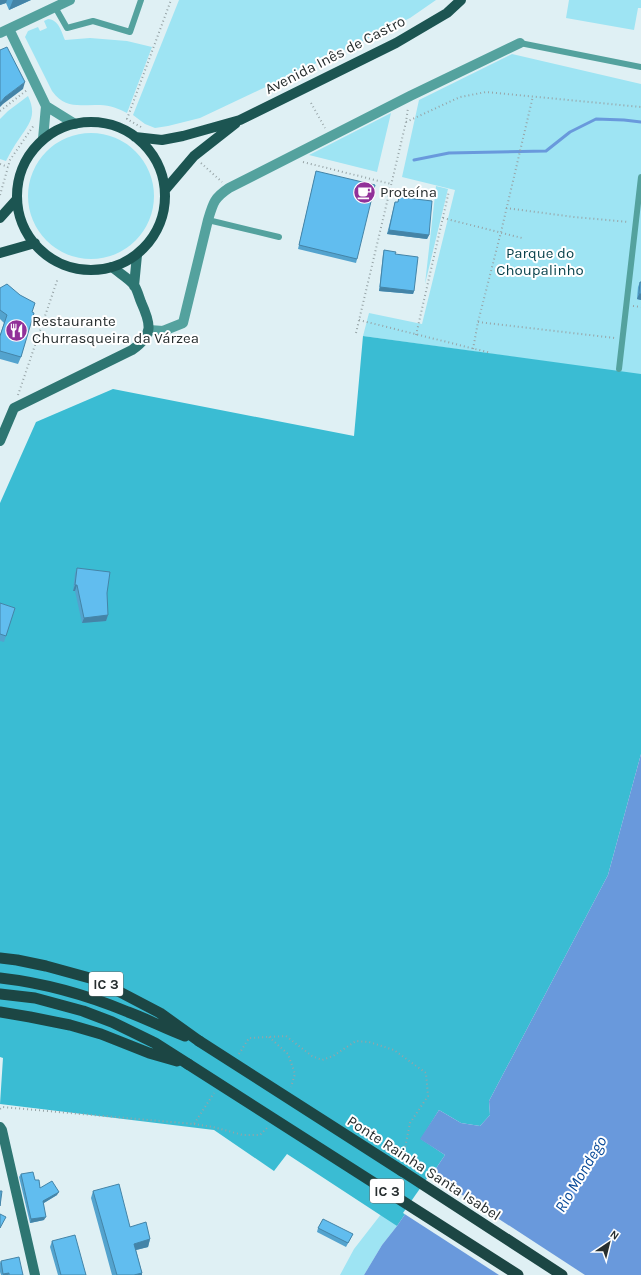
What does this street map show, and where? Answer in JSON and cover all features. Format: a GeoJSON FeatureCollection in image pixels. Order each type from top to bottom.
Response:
{"type":"FeatureCollection","features":[{"type":"Feature","properties":{"kind":"highway","name":"IC 3"},"geometry":{"type":"LineString","coordinates":[[0,958],[17,960],[97,980],[160,1013],[199,1041]]}},
{"type":"Feature","properties":{"kind":"highway","name":"IC 3"},"geometry":{"type":"LineString","coordinates":[[0,978],[37,983],[70,992],[128,1012],[199,1041]]}},
{"type":"Feature","properties":{"kind":"highway","name":"IC 3"},"geometry":{"type":"LineString","coordinates":[[0,994],[35,998],[84,1012],[112,1022],[156,1043],[518,1275]]}},
{"type":"Feature","properties":{"kind":"highway","name":"IC 3"},"geometry":{"type":"LineString","coordinates":[[0,1012],[70,1025],[101,1034],[149,1053],[188,1064]]}},
{"type":"Feature","properties":{"kind":"highway","name":"Ponte Rainha Santa Isabel"},"geometry":{"type":"LineString","coordinates":[[199,1041],[562,1275]]}},
{"type":"Feature","properties":{"kind":"main road","name":"Avenida Inês de Castro"},"geometry":{"type":"LineString","coordinates":[[136,137],[162,140],[240,120],[396,42],[446,13],[461,0]]}},
{"type":"Feature","properties":{"kind":"main road","name":"Avenida Inês de Castro"},"geometry":{"type":"LineString","coordinates":[[165,190],[194,156],[240,120]]}},
{"type":"Feature","properties":{"kind":"main road"},"geometry":{"type":"LineString","coordinates":[[100,123],[117,127],[136,137],[147,147],[156,160],[162,174],[165,190],[165,204],[162,219],[152,238],[137,255],[125,262],[112,267],[96,270],[80,269],[64,265],[48,256],[35,243],[22,223],[17,199],[18,185],[27,159],[34,148],[58,130],[75,124],[100,123]]}},
{"type":"Feature","properties":{"kind":"main road"},"geometry":{"type":"LineString","coordinates":[[0,218],[17,199]]}},
{"type":"Feature","properties":{"kind":"main road"},"geometry":{"type":"LineString","coordinates":[[0,253],[35,243]]}},
{"type":"Feature","properties":{"kind":"main road"},"geometry":{"type":"LineString","coordinates":[[134,286],[137,255]]}},
{"type":"Feature","properties":{"kind":"main road"},"geometry":{"type":"LineString","coordinates":[[1,439],[14,408],[132,350],[143,341],[149,330],[148,318],[134,286],[112,267]]}},
{"type":"Feature","properties":{"kind":"main road"},"geometry":{"type":"LineString","coordinates":[[0,1127],[2,1130],[35,1275]]}},
{"type":"Feature","properties":{"kind":"street"},"geometry":{"type":"LineString","coordinates":[[70,0],[4,31],[46,106],[75,124]]}},
{"type":"Feature","properties":{"kind":"street"},"geometry":{"type":"LineString","coordinates":[[149,330],[163,331],[183,322],[208,220],[213,203],[218,195],[410,96],[520,43]]}},
{"type":"Feature","properties":{"kind":"street"},"geometry":{"type":"LineString","coordinates":[[44,139],[46,106]]}},
{"type":"Feature","properties":{"kind":"lane"},"geometry":{"type":"LineString","coordinates":[[55,7],[67,28],[93,21],[130,32],[141,0]]}},
{"type":"Feature","properties":{"kind":"lane"},"geometry":{"type":"LineString","coordinates":[[520,43],[641,67]]}},
{"type":"Feature","properties":{"kind":"lane"},"geometry":{"type":"LineString","coordinates":[[619,369],[641,177]]}},
{"type":"Feature","properties":{"kind":"lane"},"geometry":{"type":"LineString","coordinates":[[208,220],[280,237]]}},
{"type":"Feature","properties":{"kind":"path"},"geometry":{"type":"LineString","coordinates":[[127,118],[172,0]]}},
{"type":"Feature","properties":{"kind":"path"},"geometry":{"type":"LineString","coordinates":[[0,111],[28,90],[30,93]]}},
{"type":"Feature","properties":{"kind":"path"},"geometry":{"type":"LineString","coordinates":[[406,122],[460,97],[486,92],[641,107]]}},
{"type":"Feature","properties":{"kind":"path"},"geometry":{"type":"LineString","coordinates":[[356,333],[406,122],[410,96]]}},
{"type":"Feature","properties":{"kind":"path"},"geometry":{"type":"LineString","coordinates":[[472,349],[533,96]]}},
{"type":"Feature","properties":{"kind":"path"},"geometry":{"type":"LineString","coordinates":[[311,103],[330,137]]}},
{"type":"Feature","properties":{"kind":"path"},"geometry":{"type":"LineString","coordinates":[[0,195],[10,160],[35,122]]}},
{"type":"Feature","properties":{"kind":"path"},"geometry":{"type":"LineString","coordinates":[[288,158],[391,184]]}},
{"type":"Feature","properties":{"kind":"path"},"geometry":{"type":"LineString","coordinates":[[200,162],[229,188]]}},
{"type":"Feature","properties":{"kind":"path"},"geometry":{"type":"LineString","coordinates":[[0,164],[8,167]]}},
{"type":"Feature","properties":{"kind":"path"},"geometry":{"type":"LineString","coordinates":[[416,335],[449,191]]}},
{"type":"Feature","properties":{"kind":"path"},"geometry":{"type":"LineString","coordinates":[[506,208],[574,217],[636,222]]}},
{"type":"Feature","properties":{"kind":"path"},"geometry":{"type":"LineString","coordinates":[[443,218],[522,238]]}},
{"type":"Feature","properties":{"kind":"path"},"geometry":{"type":"LineString","coordinates":[[18,396],[58,278]]}},
{"type":"Feature","properties":{"kind":"path"},"geometry":{"type":"LineString","coordinates":[[359,320],[491,353]]}},
{"type":"Feature","properties":{"kind":"path"},"geometry":{"type":"LineString","coordinates":[[478,322],[622,339]]}},
{"type":"Feature","properties":{"kind":"green space"},"geometry":{"type":"Polygon","coordinates":[[[179,0],[436,0],[410,18],[200,118],[155,128],[145,124],[133,115],[179,0]]]}},
{"type":"Feature","properties":{"kind":"green space"},"geometry":{"type":"Polygon","coordinates":[[[569,0],[641,0],[641,8],[638,8],[634,30],[566,18],[569,0]]]}},
{"type":"Feature","properties":{"kind":"green space"},"geometry":{"type":"Polygon","coordinates":[[[48,19],[55,21],[65,40],[90,38],[127,41],[152,47],[127,113],[107,106],[68,104],[57,97],[52,91],[25,37],[28,31],[38,27],[40,31],[47,28],[44,21],[48,19]]]}},
{"type":"Feature","properties":{"kind":"green space","name":"Parque do Choupalinho"},"geometry":{"type":"Polygon","coordinates":[[[512,54],[641,84],[641,375],[363,336],[369,313],[422,324],[455,190],[402,177],[419,100],[512,54]]]}},
{"type":"Feature","properties":{"kind":"green space"},"geometry":{"type":"Polygon","coordinates":[[[28,96],[32,108],[31,119],[6,161],[0,159],[0,119],[28,96]]]}},
{"type":"Feature","properties":{"kind":"green space"},"geometry":{"type":"Polygon","coordinates":[[[391,113],[377,172],[309,155],[391,113]]]}},
{"type":"Feature","properties":{"kind":"green space"},"geometry":{"type":"Polygon","coordinates":[[[85,133],[97,133],[115,137],[136,151],[150,172],[154,196],[150,220],[136,241],[115,255],[97,259],[85,259],[67,255],[46,241],[32,220],[28,202],[28,190],[32,172],[46,151],[67,137],[85,133]]]}},
{"type":"Feature","properties":{"kind":"green space"},"geometry":{"type":"Polygon","coordinates":[[[436,186],[448,189],[425,284],[436,186]]]}},
{"type":"Feature","properties":{"kind":"green space"},"geometry":{"type":"Polygon","coordinates":[[[382,1213],[397,1226],[382,1245],[364,1275],[340,1275],[354,1249],[382,1213]]]}},
{"type":"Feature","properties":{"kind":"shaded area"},"geometry":{"type":"Polygon","coordinates":[[[363,336],[641,374],[641,754],[608,875],[489,1101],[490,1115],[480,1126],[461,1123],[439,1110],[421,1139],[445,1155],[397,1226],[287,1154],[274,1171],[214,1130],[0,1104],[3,1058],[0,1057],[0,503],[36,422],[113,389],[354,436],[363,336]]]}},
{"type":"Feature","properties":{"kind":"water","name":"Rio Mondego"},"geometry":{"type":"Polygon","coordinates":[[[641,754],[641,1275],[364,1275],[382,1245],[397,1226],[445,1155],[420,1139],[439,1110],[461,1123],[480,1126],[490,1115],[489,1101],[608,875],[641,754]]]}},
{"type":"Feature","properties":{"kind":"pier"},"geometry":{"type":"Polygon","coordinates":[[[430,1174],[585,1275],[499,1275],[403,1213],[430,1174]]]}},
{"type":"Feature","properties":{"kind":"building"},"geometry":{"type":"Polygon","coordinates":[[[7,47],[25,82],[5,97],[0,103],[0,50],[7,47]]]}},
{"type":"Feature","properties":{"kind":"building"},"geometry":{"type":"Polygon","coordinates":[[[316,171],[375,185],[357,259],[299,245],[316,171]]]}},
{"type":"Feature","properties":{"kind":"building"},"geometry":{"type":"Polygon","coordinates":[[[399,197],[432,201],[429,235],[389,230],[395,202],[398,202],[399,197]]]}},
{"type":"Feature","properties":{"kind":"building"},"geometry":{"type":"Polygon","coordinates":[[[384,250],[396,252],[395,254],[418,257],[414,291],[380,287],[384,250]]]}},
{"type":"Feature","properties":{"kind":"building"},"geometry":{"type":"Polygon","coordinates":[[[640,282],[641,294],[639,294],[640,282]]]}},
{"type":"Feature","properties":{"kind":"building"},"geometry":{"type":"Polygon","coordinates":[[[7,284],[20,295],[35,303],[32,312],[34,313],[21,357],[0,351],[0,336],[7,315],[0,310],[0,288],[7,284]]]}},
{"type":"Feature","properties":{"kind":"building"},"geometry":{"type":"Polygon","coordinates":[[[77,568],[110,572],[107,593],[108,615],[84,618],[77,585],[75,585],[77,568]]]}},
{"type":"Feature","properties":{"kind":"building"},"geometry":{"type":"Polygon","coordinates":[[[0,603],[15,608],[6,636],[0,634],[0,603]]]}},
{"type":"Feature","properties":{"kind":"building"},"geometry":{"type":"Polygon","coordinates":[[[33,1172],[35,1180],[39,1180],[40,1188],[52,1181],[59,1192],[43,1201],[46,1217],[31,1219],[21,1174],[33,1172]]]}},
{"type":"Feature","properties":{"kind":"building"},"geometry":{"type":"Polygon","coordinates":[[[119,1184],[130,1227],[146,1222],[150,1239],[134,1244],[142,1273],[134,1275],[117,1275],[93,1191],[119,1184]]]}},
{"type":"Feature","properties":{"kind":"building"},"geometry":{"type":"Polygon","coordinates":[[[0,1191],[2,1191],[0,1206],[0,1191]]]}},
{"type":"Feature","properties":{"kind":"building"},"geometry":{"type":"Polygon","coordinates":[[[0,1214],[6,1217],[0,1228],[0,1214]]]}},
{"type":"Feature","properties":{"kind":"building"},"geometry":{"type":"Polygon","coordinates":[[[323,1219],[353,1234],[348,1243],[318,1228],[323,1219]]]}},
{"type":"Feature","properties":{"kind":"building"},"geometry":{"type":"Polygon","coordinates":[[[75,1235],[86,1275],[61,1275],[52,1241],[75,1235]]]}},
{"type":"Feature","properties":{"kind":"building"},"geometry":{"type":"Polygon","coordinates":[[[19,1257],[23,1275],[9,1275],[9,1273],[3,1274],[1,1261],[19,1257]]]}},
{"type":"Feature","properties":{"kind":"waterway"},"geometry":{"type":"LineString","coordinates":[[414,160],[449,153],[546,151],[570,132],[596,119],[641,122]]}},
{"type":"Feature","properties":{"kind":"place","name":"Proteína"},"geometry":{"type":"Point","coordinates":[364,192]}},
{"type":"Feature","properties":{"kind":"place","name":"Restaurante Churrasqueira da Várzea"},"geometry":{"type":"Point","coordinates":[17,330]}}]}
